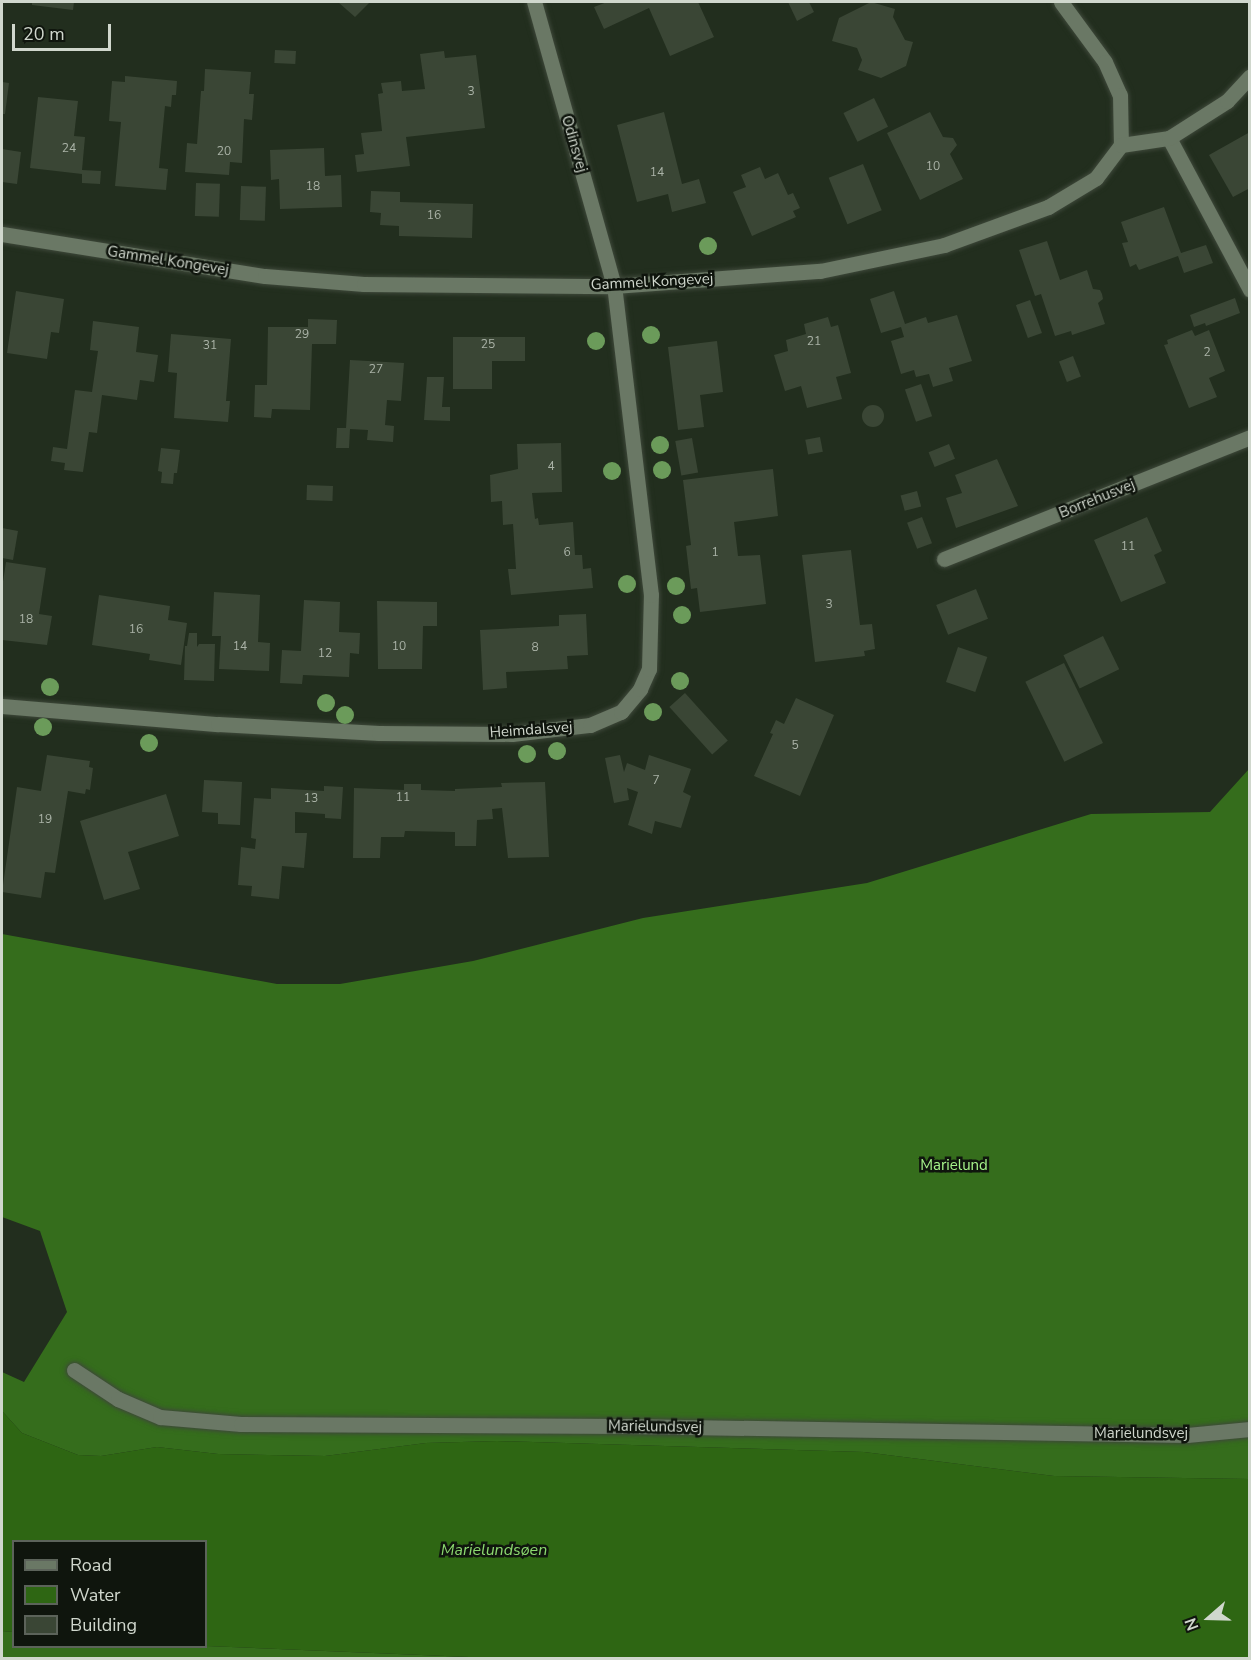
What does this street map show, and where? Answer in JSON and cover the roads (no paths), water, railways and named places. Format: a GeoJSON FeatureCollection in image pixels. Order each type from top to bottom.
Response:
{"type":"FeatureCollection","features":[{"type":"Feature","properties":{"kind":"street","name":"Odinsvej"},"geometry":{"type":"LineString","coordinates":[[534,2],[614,286]]}},
{"type":"Feature","properties":{"kind":"street"},"geometry":{"type":"LineString","coordinates":[[1061,2],[1105,62],[1120,95],[1121,145],[1169,138],[1227,101],[1250,76]]}},
{"type":"Feature","properties":{"kind":"street"},"geometry":{"type":"LineString","coordinates":[[1169,138],[1250,291]]}},
{"type":"Feature","properties":{"kind":"street","name":"Gammel Kongevej"},"geometry":{"type":"LineString","coordinates":[[2,234],[265,276],[364,284],[614,286],[820,271],[944,245],[1048,207],[1096,178],[1121,145]]}},
{"type":"Feature","properties":{"kind":"street","name":"Heimdalsvej"},"geometry":{"type":"LineString","coordinates":[[2,706],[218,724],[379,733],[512,734],[590,724],[621,712],[640,689],[649,669],[651,595],[614,286]]}},
{"type":"Feature","properties":{"kind":"street","name":"Borrehusvej"},"geometry":{"type":"LineString","coordinates":[[944,559],[1250,437]]}},
{"type":"Feature","properties":{"kind":"street","name":"Marielundsvej"},"geometry":{"type":"LineString","coordinates":[[74,1370],[118,1399],[160,1417],[241,1424],[615,1426],[1187,1435],[1250,1429]]}},
{"type":"Feature","properties":{"kind":"water","name":"Marielundsøen"},"geometry":{"type":"Polygon","coordinates":[[[2,1411],[22,1433],[78,1455],[101,1456],[157,1447],[218,1454],[325,1456],[426,1443],[497,1441],[864,1452],[1054,1476],[1249,1479],[1249,1658],[493,1658],[207,1646],[207,1540],[12,1540],[12,1632],[2,1631],[2,1411]]]}},
{"type":"Feature","properties":{"kind":"park label","name":"Marielund"},"geometry":{"type":"Point","coordinates":[954,1166]}}]}
